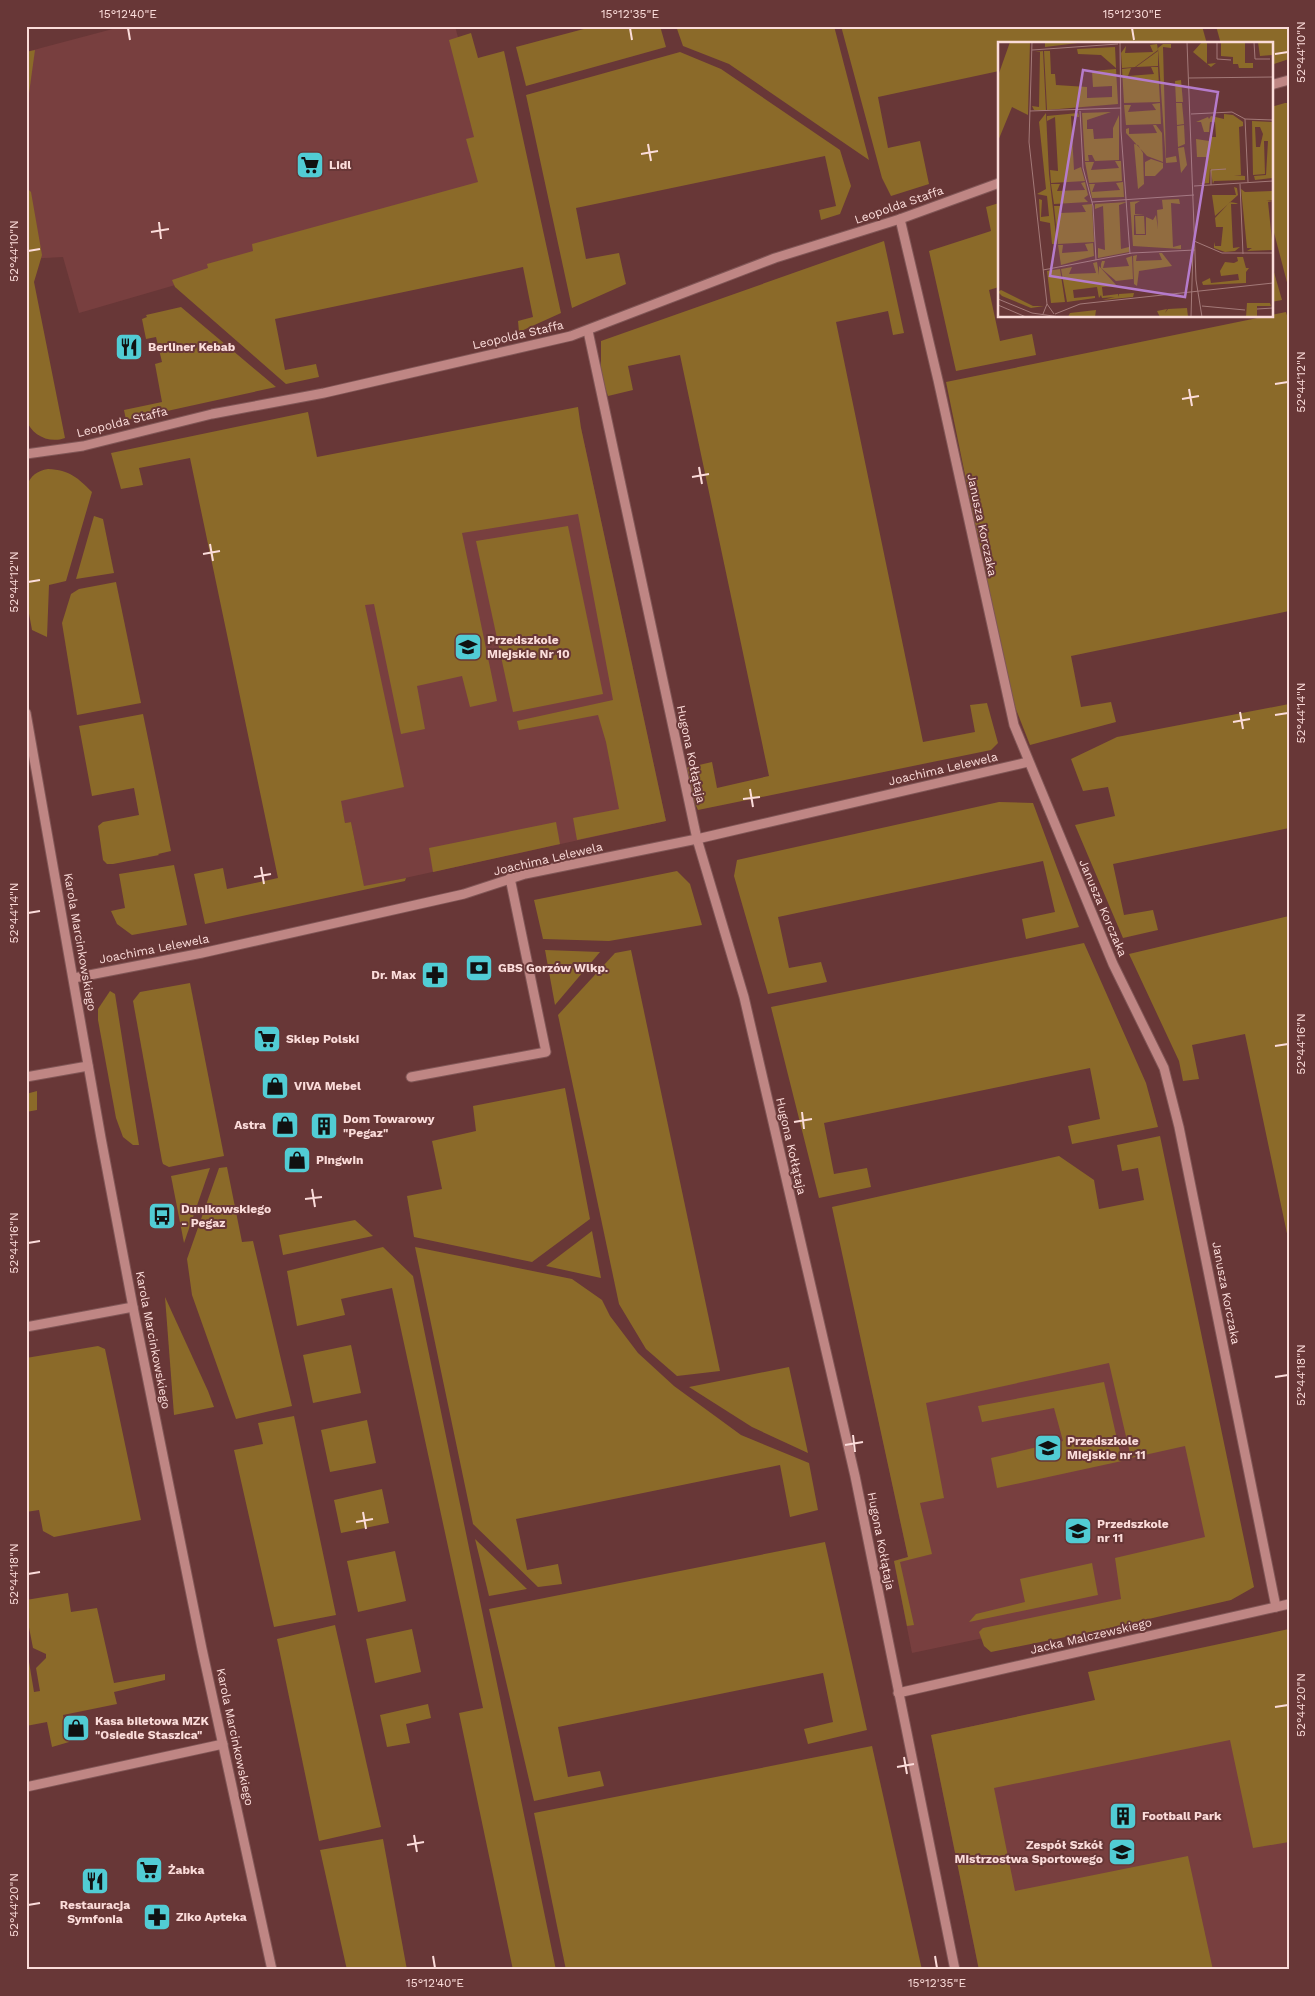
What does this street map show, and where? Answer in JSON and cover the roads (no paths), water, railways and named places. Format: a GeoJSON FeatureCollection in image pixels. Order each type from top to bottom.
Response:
{"type":"FeatureCollection","features":[{"type":"Feature","properties":{"kind":"street"},"geometry":{"type":"LineString","coordinates":[[1272,85],[1289,80]]}},
{"type":"Feature","properties":{"kind":"street","name":"Leopolda Staffa"},"geometry":{"type":"LineString","coordinates":[[26,454],[83,446],[212,414],[333,391],[588,331],[774,258],[900,219],[998,183]]}},
{"type":"Feature","properties":{"kind":"street","name":"Janusza Korczaka"},"geometry":{"type":"LineString","coordinates":[[900,219],[938,380],[1007,701],[1028,762],[1113,964],[1164,1068],[1180,1127],[1276,1606]]}},
{"type":"Feature","properties":{"kind":"street","name":"Hugona Kołłątaja"},"geometry":{"type":"LineString","coordinates":[[588,331],[697,839],[744,997],[855,1476],[954,1970]]}},
{"type":"Feature","properties":{"kind":"street","name":"Karola Marcinkowskiego"},"geometry":{"type":"LineString","coordinates":[[26,712],[88,1066],[133,1307],[202,1649],[272,1970]]}},
{"type":"Feature","properties":{"kind":"street","name":"Joachima Lelewela"},"geometry":{"type":"LineString","coordinates":[[74,978],[202,953],[454,896],[510,878],[697,839],[1028,762]]}},
{"type":"Feature","properties":{"kind":"street"},"geometry":{"type":"LineString","coordinates":[[411,1077],[546,1052],[510,878]]}},
{"type":"Feature","properties":{"kind":"street"},"geometry":{"type":"LineString","coordinates":[[26,1077],[88,1066]]}},
{"type":"Feature","properties":{"kind":"street"},"geometry":{"type":"LineString","coordinates":[[26,1327],[133,1307]]}},
{"type":"Feature","properties":{"kind":"street","name":"Jacka Malczewskiego"},"geometry":{"type":"LineString","coordinates":[[898,1693],[1289,1604]]}},
{"type":"Feature","properties":{"kind":"street"},"geometry":{"type":"LineString","coordinates":[[26,1787],[224,1744]]}},
{"type":"Feature","properties":{"kind":"place","name":"Lidl"},"geometry":{"type":"Point","coordinates":[310,165]}},
{"type":"Feature","properties":{"kind":"place","name":"Berliner Kebab"},"geometry":{"type":"Point","coordinates":[129,347]}},
{"type":"Feature","properties":{"kind":"place","name":"Przedszkole Miejskie Nr 10"},"geometry":{"type":"Point","coordinates":[468,647]}},
{"type":"Feature","properties":{"kind":"place","name":"GBS Gorzów Wlkp."},"geometry":{"type":"Point","coordinates":[479,968]}},
{"type":"Feature","properties":{"kind":"place","name":"Dr. Max"},"geometry":{"type":"Point","coordinates":[435,975]}},
{"type":"Feature","properties":{"kind":"place","name":"Sklep Polski"},"geometry":{"type":"Point","coordinates":[267,1039]}},
{"type":"Feature","properties":{"kind":"place","name":"VIVA Mebel"},"geometry":{"type":"Point","coordinates":[275,1086]}},
{"type":"Feature","properties":{"kind":"place","name":"Astra"},"geometry":{"type":"Point","coordinates":[285,1125]}},
{"type":"Feature","properties":{"kind":"place","name":"Dom Towarowy \"Pegaz\""},"geometry":{"type":"Point","coordinates":[324,1126]}},
{"type":"Feature","properties":{"kind":"place","name":"Pingwin"},"geometry":{"type":"Point","coordinates":[297,1160]}},
{"type":"Feature","properties":{"kind":"place","name":"Dunikowskiego - Pegaz"},"geometry":{"type":"Point","coordinates":[162,1216]}},
{"type":"Feature","properties":{"kind":"place","name":"Przedszkole Miejskie nr 11"},"geometry":{"type":"Point","coordinates":[1048,1448]}},
{"type":"Feature","properties":{"kind":"place","name":"Przedszkole nr 11"},"geometry":{"type":"Point","coordinates":[1078,1531]}},
{"type":"Feature","properties":{"kind":"place","name":"Kasa biletowa MZK \"Osiedle Staszica\""},"geometry":{"type":"Point","coordinates":[76,1728]}},
{"type":"Feature","properties":{"kind":"place","name":"Football Park"},"geometry":{"type":"Point","coordinates":[1123,1816]}},
{"type":"Feature","properties":{"kind":"place","name":"Zespół Szkół Mistrzostwa Sportowego"},"geometry":{"type":"Point","coordinates":[1122,1852]}},
{"type":"Feature","properties":{"kind":"place","name":"Żabka"},"geometry":{"type":"Point","coordinates":[149,1870]}},
{"type":"Feature","properties":{"kind":"place","name":"Restauracja Symfonia"},"geometry":{"type":"Point","coordinates":[95,1881]}},
{"type":"Feature","properties":{"kind":"place","name":"Ziko Apteka"},"geometry":{"type":"Point","coordinates":[157,1917]}}]}
